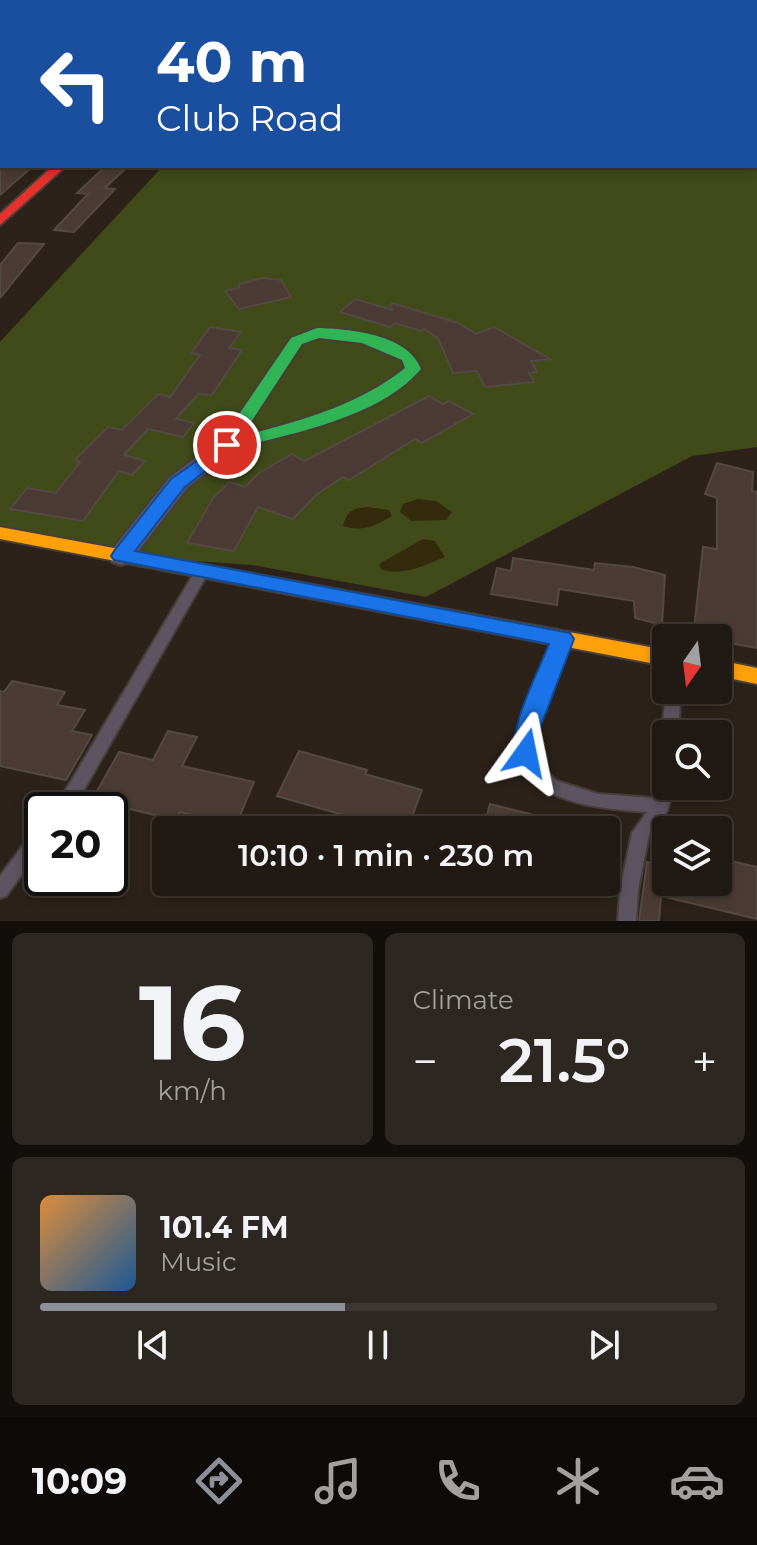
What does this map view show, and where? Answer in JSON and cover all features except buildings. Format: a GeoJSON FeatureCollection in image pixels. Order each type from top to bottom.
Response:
{"type":"FeatureCollection","features":[{"type":"Feature","properties":{"kind":"street"},"geometry":{"type":"LineString","coordinates":[[3,216],[58,168]]}},
{"type":"Feature","properties":{"kind":"street"},"geometry":{"type":"LineString","coordinates":[[121,556],[178,483],[227,445],[296,341],[304,336],[339,333],[403,352],[413,363],[410,374],[360,402],[305,423],[227,445]]}},
{"type":"Feature","properties":{"kind":"street"},"geometry":{"type":"LineString","coordinates":[[0,533],[652,655]]}},
{"type":"Feature","properties":{"kind":"street"},"geometry":{"type":"LineString","coordinates":[[732,671],[757,676]]}},
{"type":"Feature","properties":{"kind":"lane"},"geometry":{"type":"LineString","coordinates":[[73,792],[202,571]]}},
{"type":"Feature","properties":{"kind":"lane"},"geometry":{"type":"LineString","coordinates":[[563,639],[525,736],[530,767],[551,786],[598,801],[661,806]]}},
{"type":"Feature","properties":{"kind":"lane"},"geometry":{"type":"LineString","coordinates":[[627,921],[629,890],[641,833],[662,800]]}},
{"type":"Feature","properties":{"kind":"lane"},"geometry":{"type":"LineString","coordinates":[[0,890],[24,857]]}},
{"type":"Feature","properties":{"kind":"green space"},"geometry":{"type":"Polygon","coordinates":[[[161,168],[757,168],[757,447],[692,456],[426,597],[252,565],[121,556],[0,533],[0,342],[161,168]]]}},
{"type":"Feature","properties":{"kind":"sand"},"geometry":{"type":"Polygon","coordinates":[[[418,499],[436,501],[452,512],[446,520],[411,521],[400,512],[403,504],[418,499]]]}},
{"type":"Feature","properties":{"kind":"sand"},"geometry":{"type":"Polygon","coordinates":[[[368,507],[389,510],[392,516],[368,527],[343,526],[351,511],[368,507]]]}},
{"type":"Feature","properties":{"kind":"sand"},"geometry":{"type":"Polygon","coordinates":[[[423,539],[435,541],[445,557],[406,571],[382,570],[379,564],[423,539]]]}},
{"type":"Feature","properties":{"kind":"traffic: fast"},"geometry":{"type":"LineString","coordinates":[[317,333],[341,334],[377,342],[409,358],[413,369],[395,384],[351,408],[300,426],[227,445],[296,341],[317,333]]}},
{"type":"Feature","properties":{"kind":"traffic: slow"},"geometry":{"type":"LineString","coordinates":[[0,533],[652,655]]}},
{"type":"Feature","properties":{"kind":"traffic: slow"},"geometry":{"type":"LineString","coordinates":[[732,671],[757,676]]}},
{"type":"Feature","properties":{"kind":"traffic: jam"},"geometry":{"type":"LineString","coordinates":[[0,221],[58,168]]}},
{"type":"Feature","properties":{"kind":"route"},"geometry":{"type":"LineString","coordinates":[[227,445],[178,483],[121,556],[563,639],[525,736],[526,753]]}}]}
